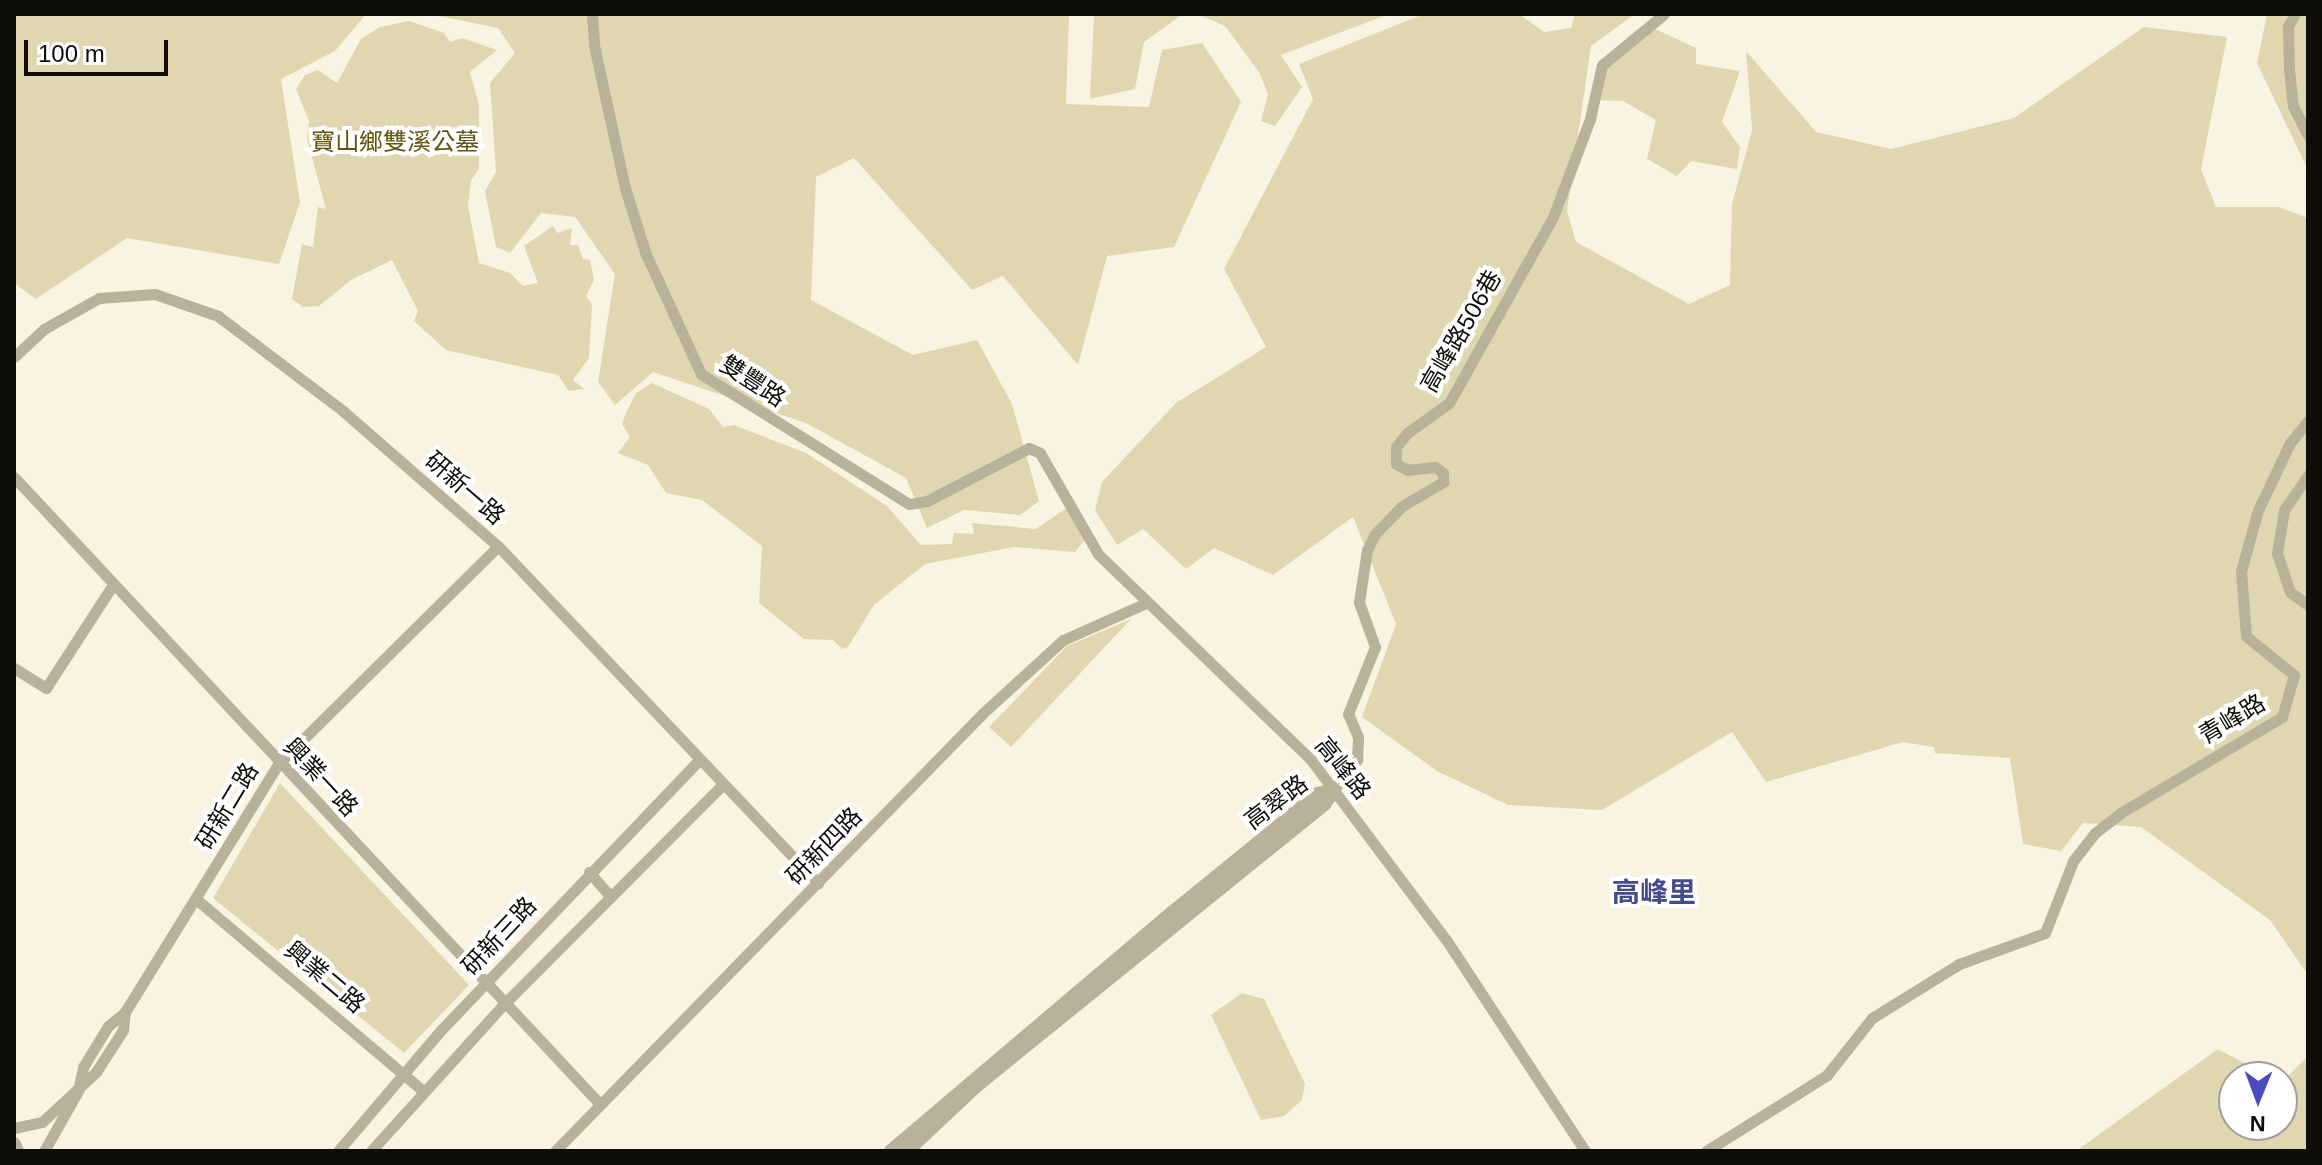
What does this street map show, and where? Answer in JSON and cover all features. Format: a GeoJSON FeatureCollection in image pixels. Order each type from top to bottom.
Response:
{"type":"FeatureCollection","features":[{"type":"Feature","properties":{"kind":"street","name":"雙豐路"},"geometry":{"type":"LineString","coordinates":[[592,14],[594,45],[625,188],[645,252],[701,374],[909,504],[927,501],[1029,448]]}},
{"type":"Feature","properties":{"kind":"street","name":"高峰路506巷"},"geometry":{"type":"LineString","coordinates":[[1334,790],[1357,759],[1358,737],[1348,714],[1375,647],[1359,602],[1367,550],[1375,534],[1402,506],[1443,482],[1443,473],[1435,467],[1408,470],[1396,464],[1396,447],[1407,433],[1449,403],[1553,217],[1590,119],[1602,65],[1664,14]]}},
{"type":"Feature","properties":{"kind":"street"},"geometry":{"type":"LineString","coordinates":[[2295,14],[2288,26],[2290,81],[2293,106],[2308,136]]}},
{"type":"Feature","properties":{"kind":"street","name":"研新一路"},"geometry":{"type":"LineString","coordinates":[[14,357],[44,329],[99,298],[155,294],[218,316],[343,411],[498,546],[818,883]]}},
{"type":"Feature","properties":{"kind":"street","name":"青峰路"},"geometry":{"type":"LineString","coordinates":[[1706,1151],[1827,1075],[1872,1018],[1959,964],[2045,933],[2073,861],[2095,833],[2122,812],[2282,717],[2294,675],[2246,636],[2241,571],[2258,510],[2290,443],[2308,421]]}},
{"type":"Feature","properties":{"kind":"street","name":"高峰路"},"geometry":{"type":"LineString","coordinates":[[1029,448],[1040,453],[1098,554],[1146,603],[1254,700],[1334,790],[1447,941],[1585,1151]]}},
{"type":"Feature","properties":{"kind":"street"},"geometry":{"type":"LineString","coordinates":[[2308,475],[2284,510],[2277,553],[2290,592],[2308,605]]}},
{"type":"Feature","properties":{"kind":"street","name":"興業一路"},"geometry":{"type":"LineString","coordinates":[[14,477],[503,1005],[599,1103]]}},
{"type":"Feature","properties":{"kind":"street","name":"研新二路"},"geometry":{"type":"LineString","coordinates":[[44,1151],[78,1091],[83,1067],[108,1026],[125,1012],[279,763],[498,546]]}},
{"type":"Feature","properties":{"kind":"street"},"geometry":{"type":"LineString","coordinates":[[14,668],[46,688],[112,586]]}},
{"type":"Feature","properties":{"kind":"street","name":"研新四路"},"geometry":{"type":"LineString","coordinates":[[555,1151],[599,1103],[1063,640],[1146,603]]}},
{"type":"Feature","properties":{"kind":"street","name":"研新三路"},"geometry":{"type":"LineString","coordinates":[[338,1151],[402,1073],[484,984],[700,759]]}},
{"type":"Feature","properties":{"kind":"street"},"geometry":{"type":"LineString","coordinates":[[371,1151],[503,1005],[723,784]]}},
{"type":"Feature","properties":{"kind":"street","name":"高翠路"},"geometry":{"type":"LineString","coordinates":[[891,1151],[1318,794],[1334,790]]}},
{"type":"Feature","properties":{"kind":"street","name":"高翠路"},"geometry":{"type":"LineString","coordinates":[[907,1151],[976,1086],[1325,803],[1334,790]]}},
{"type":"Feature","properties":{"kind":"street"},"geometry":{"type":"LineString","coordinates":[[589,872],[611,897]]}},
{"type":"Feature","properties":{"kind":"street","name":"興業二路"},"geometry":{"type":"LineString","coordinates":[[196,899],[423,1091]]}},
{"type":"Feature","properties":{"kind":"street","name":"研新二路"},"geometry":{"type":"LineString","coordinates":[[14,1128],[42,1122],[78,1091]]}},
{"type":"Feature","properties":{"kind":"street"},"geometry":{"type":"LineString","coordinates":[[14,1144],[17,1151]]}},
{"type":"Feature","properties":{"kind":"green space"},"geometry":{"type":"Polygon","coordinates":[[[14,14],[366,14],[335,51],[281,79],[300,202],[279,264],[127,238],[36,299],[14,283],[14,14]]]}},
{"type":"Feature","properties":{"kind":"green space"},"geometry":{"type":"Polygon","coordinates":[[[429,14],[1069,14],[1066,104],[1149,107],[1162,50],[1202,43],[1241,102],[1174,247],[1107,256],[1078,365],[1003,276],[972,290],[854,158],[816,177],[811,300],[913,355],[977,340],[1012,404],[1039,501],[1020,515],[964,510],[927,528],[906,478],[806,423],[653,372],[615,405],[598,382],[615,274],[575,217],[541,213],[510,253],[496,247],[485,191],[496,172],[490,83],[515,53],[498,28],[429,14]]]}},
{"type":"Feature","properties":{"kind":"green space"},"geometry":{"type":"Polygon","coordinates":[[[1094,14],[1183,14],[1144,42],[1135,89],[1090,99],[1094,14]]]}},
{"type":"Feature","properties":{"kind":"green space"},"geometry":{"type":"Polygon","coordinates":[[[1197,14],[1389,14],[1281,55],[1302,87],[1275,126],[1261,121],[1268,94],[1259,72],[1225,26],[1197,14]]]}},
{"type":"Feature","properties":{"kind":"green space"},"geometry":{"type":"Polygon","coordinates":[[[1424,14],[1519,14],[1544,32],[1571,28],[1575,14],[1635,14],[1591,46],[1567,211],[1576,242],[1689,304],[1730,285],[1732,204],[1752,130],[1746,51],[1816,132],[1891,149],[2014,118],[2144,27],[2227,37],[2201,169],[2216,207],[2278,207],[2308,218],[2308,975],[2270,920],[2141,827],[2083,823],[2061,851],[2023,844],[2010,758],[1935,753],[1934,747],[1903,742],[1766,782],[1732,732],[1602,810],[1508,805],[1437,771],[1362,717],[1396,624],[1353,517],[1273,575],[1214,548],[1186,569],[1143,529],[1117,545],[1095,510],[1102,482],[1176,403],[1266,347],[1224,269],[1313,99],[1299,64],[1424,14]]]}},
{"type":"Feature","properties":{"kind":"green space"},"geometry":{"type":"Polygon","coordinates":[[[2267,14],[2308,14],[2308,170],[2257,63],[2267,14]]]}},
{"type":"Feature","properties":{"kind":"green space","name":"寶山鄉雙溪公墓"},"geometry":{"type":"Polygon","coordinates":[[[409,21],[444,33],[450,42],[462,38],[497,50],[470,72],[479,105],[479,169],[471,180],[468,206],[479,263],[510,273],[523,286],[538,283],[524,246],[553,226],[557,233],[572,228],[570,245],[578,245],[583,259],[590,260],[594,280],[586,296],[592,304],[589,358],[573,380],[584,389],[569,391],[558,375],[446,350],[414,321],[418,311],[392,260],[351,280],[319,306],[303,307],[292,299],[302,244],[313,247],[318,207],[326,209],[307,139],[309,121],[296,89],[305,75],[318,70],[337,83],[361,39],[380,27],[409,21]]]}},
{"type":"Feature","properties":{"kind":"green space"},"geometry":{"type":"Polygon","coordinates":[[[1651,27],[1696,48],[1696,64],[1740,71],[1722,122],[1740,147],[1737,169],[1691,161],[1677,176],[1647,159],[1656,120],[1623,101],[1595,100],[1602,65],[1651,27]]]}},
{"type":"Feature","properties":{"kind":"green space"},"geometry":{"type":"Polygon","coordinates":[[[652,383],[709,409],[723,427],[734,425],[806,453],[887,506],[921,545],[952,544],[954,533],[974,534],[972,523],[1036,529],[1071,505],[1087,537],[1075,552],[1014,547],[925,564],[874,605],[848,647],[842,649],[833,640],[804,639],[759,603],[762,546],[702,500],[666,493],[648,465],[618,453],[630,437],[622,424],[626,413],[636,393],[652,383]]]}},
{"type":"Feature","properties":{"kind":"green space"},"geometry":{"type":"Polygon","coordinates":[[[1131,619],[1011,747],[989,727],[1067,646],[1131,619]]]}},
{"type":"Feature","properties":{"kind":"green space"},"geometry":{"type":"Polygon","coordinates":[[[280,783],[469,985],[404,1053],[213,898],[280,783]]]}},
{"type":"Feature","properties":{"kind":"green space"},"geometry":{"type":"Polygon","coordinates":[[[1242,993],[1264,999],[1305,1084],[1302,1100],[1284,1116],[1261,1120],[1211,1015],[1242,993]]]}},
{"type":"Feature","properties":{"kind":"green space"},"geometry":{"type":"Polygon","coordinates":[[[2218,1049],[2240,1061],[2218,1061],[2218,1141],[2298,1141],[2298,1066],[2308,1056],[2308,1151],[2076,1151],[2218,1049]]]}},
{"type":"Feature","properties":{"kind":"district","name":"高峰里"},"geometry":{"type":"Point","coordinates":[1654,893]}}]}
